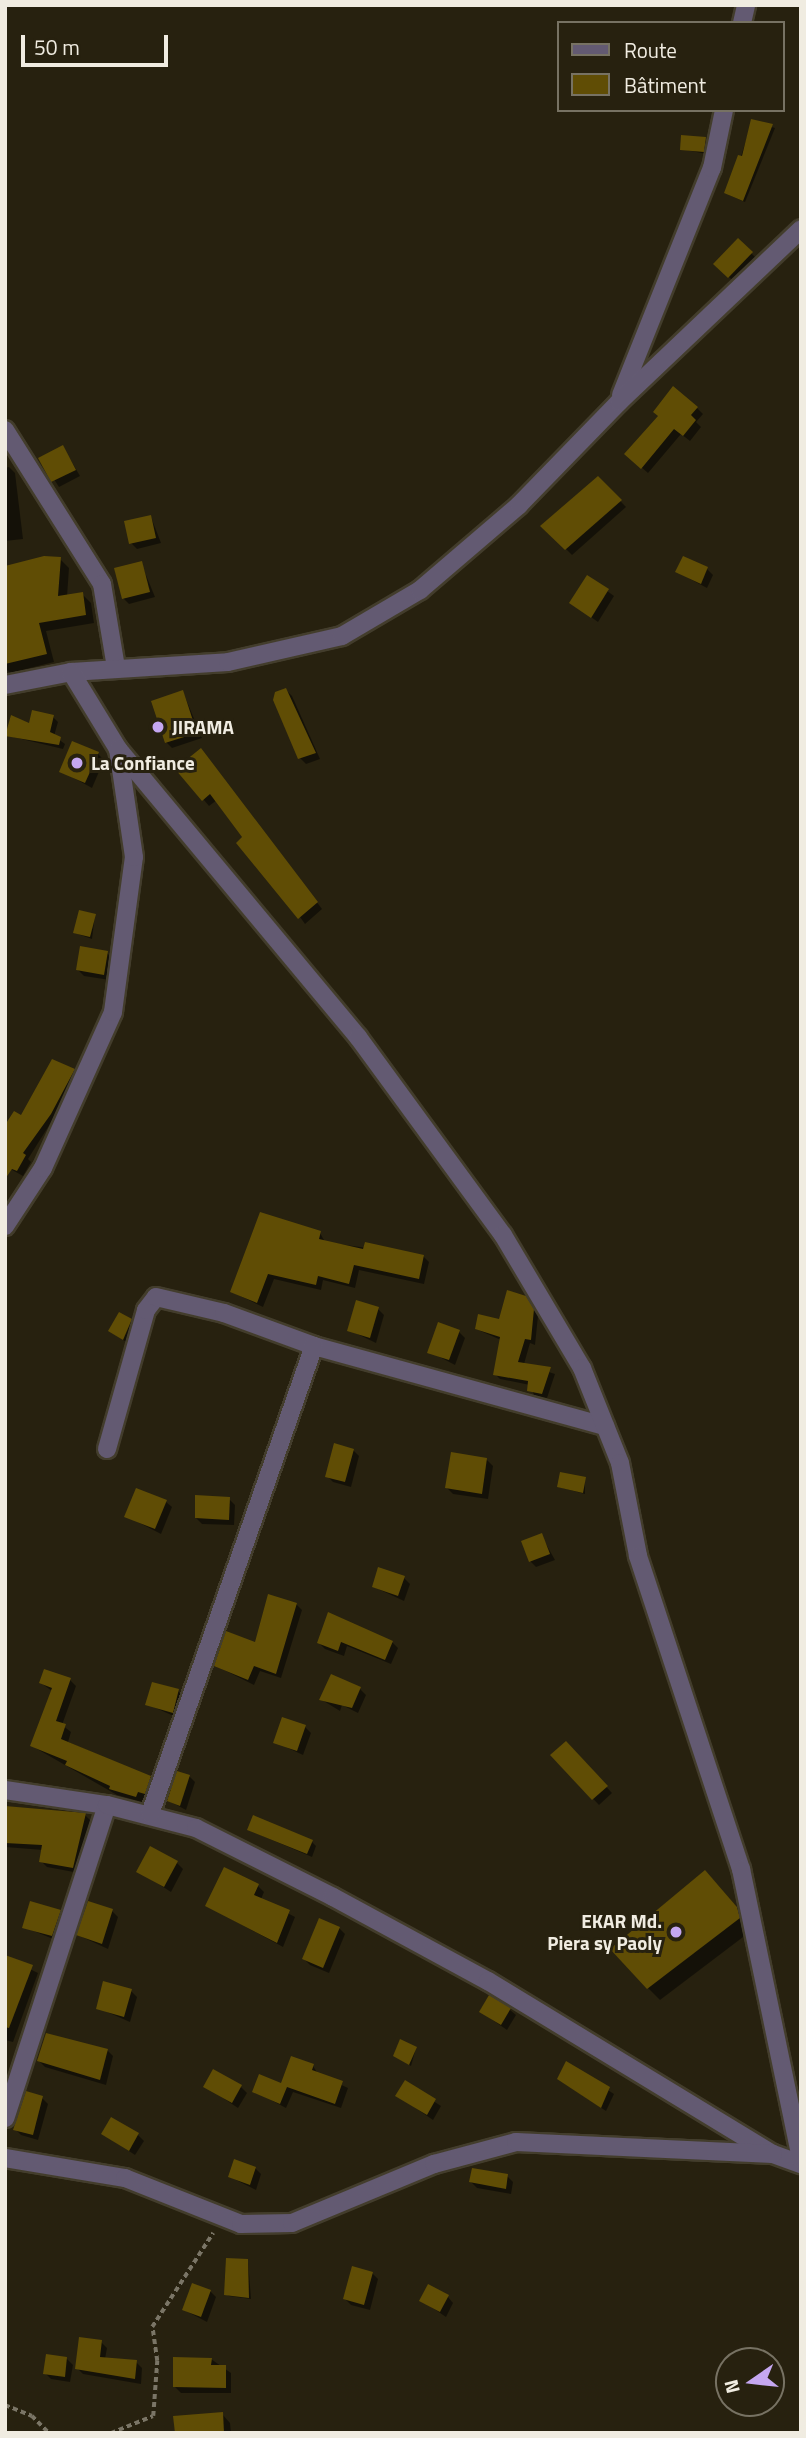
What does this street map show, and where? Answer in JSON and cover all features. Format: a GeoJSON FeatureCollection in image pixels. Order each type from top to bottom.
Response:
{"type":"FeatureCollection","features":[{"type":"Feature","properties":{"kind":"street"},"geometry":{"type":"LineString","coordinates":[[619,402],[712,169],[724,112]]}},
{"type":"Feature","properties":{"kind":"street"},"geometry":{"type":"LineString","coordinates":[[5,685],[71,672],[228,662],[342,635],[420,590],[519,505],[619,402],[801,229]]}},
{"type":"Feature","properties":{"kind":"street"},"geometry":{"type":"LineString","coordinates":[[5,430],[102,584],[116,668]]}},
{"type":"Feature","properties":{"kind":"street"},"geometry":{"type":"LineString","coordinates":[[71,672],[118,749],[358,1037],[503,1235],[582,1368],[620,1463],[638,1556],[741,1869],[801,2159]]}},
{"type":"Feature","properties":{"kind":"street"},"geometry":{"type":"LineString","coordinates":[[5,1226],[43,1168],[113,1012],[134,856],[118,749]]}},
{"type":"Feature","properties":{"kind":"street"},"geometry":{"type":"LineString","coordinates":[[107,1449],[146,1310],[156,1297],[224,1313],[314,1346],[605,1426]]}},
{"type":"Feature","properties":{"kind":"street"},"geometry":{"type":"LineString","coordinates":[[150,1814],[314,1346]]}},
{"type":"Feature","properties":{"kind":"street"},"geometry":{"type":"LineString","coordinates":[[5,1790],[107,1805],[196,1828],[428,1948],[630,2065],[773,2154],[801,2164]]}},
{"type":"Feature","properties":{"kind":"street"},"geometry":{"type":"LineString","coordinates":[[5,2118],[107,1805]]}},
{"type":"Feature","properties":{"kind":"street"},"geometry":{"type":"LineString","coordinates":[[5,2158],[125,2178],[241,2224],[292,2222],[434,2164],[516,2142],[773,2154]]}},
{"type":"Feature","properties":{"kind":"path"},"geometry":{"type":"LineString","coordinates":[[111,2433],[153,2416],[157,2361],[152,2327],[222,2216]]}},
{"type":"Feature","properties":{"kind":"path"},"geometry":{"type":"LineString","coordinates":[[5,2405],[32,2416],[49,2433]]}},
{"type":"Feature","properties":{"kind":"building"},"geometry":{"type":"Polygon","coordinates":[[[751,119],[773,124],[743,201],[724,193],[738,155],[742,156],[751,119]]]}},
{"type":"Feature","properties":{"kind":"building"},"geometry":{"type":"Polygon","coordinates":[[[681,135],[706,137],[704,152],[680,150],[681,135]]]}},
{"type":"Feature","properties":{"kind":"building"},"geometry":{"type":"Polygon","coordinates":[[[738,238],[753,252],[728,278],[713,264],[738,238]]]}},
{"type":"Feature","properties":{"kind":"building"},"geometry":{"type":"Polygon","coordinates":[[[673,386],[698,407],[691,415],[696,420],[683,436],[674,429],[641,469],[624,454],[658,416],[653,412],[673,386]]]}},
{"type":"Feature","properties":{"kind":"building"},"geometry":{"type":"Polygon","coordinates":[[[63,445],[76,470],[51,482],[38,458],[63,445]]]}},
{"type":"Feature","properties":{"kind":"building"},"geometry":{"type":"Polygon","coordinates":[[[598,476],[622,500],[565,550],[540,526],[598,476]]]}},
{"type":"Feature","properties":{"kind":"building"},"geometry":{"type":"Polygon","coordinates":[[[151,515],[156,538],[129,544],[124,521],[151,515]]]}},
{"type":"Feature","properties":{"kind":"building"},"geometry":{"type":"Polygon","coordinates":[[[44,556],[61,557],[58,596],[83,592],[86,615],[39,623],[47,654],[5,664],[5,566],[44,556]]]}},
{"type":"Feature","properties":{"kind":"building"},"geometry":{"type":"Polygon","coordinates":[[[683,556],[708,567],[701,584],[675,572],[683,556]]]}},
{"type":"Feature","properties":{"kind":"building"},"geometry":{"type":"Polygon","coordinates":[[[142,561],[150,592],[122,599],[114,568],[142,561]]]}},
{"type":"Feature","properties":{"kind":"building"},"geometry":{"type":"Polygon","coordinates":[[[587,575],[609,589],[591,618],[569,603],[587,575]]]}},
{"type":"Feature","properties":{"kind":"building"},"geometry":{"type":"Polygon","coordinates":[[[286,688],[316,753],[298,759],[273,700],[275,692],[286,688]]]}},
{"type":"Feature","properties":{"kind":"building"},"geometry":{"type":"Polygon","coordinates":[[[183,690],[197,733],[165,743],[151,701],[183,690]]]}},
{"type":"Feature","properties":{"kind":"building"},"geometry":{"type":"Polygon","coordinates":[[[32,710],[54,715],[50,732],[61,737],[59,745],[5,736],[11,715],[29,723],[32,710]]]}},
{"type":"Feature","properties":{"kind":"building"},"geometry":{"type":"Polygon","coordinates":[[[72,741],[99,752],[85,783],[59,772],[72,741]]]}},
{"type":"Feature","properties":{"kind":"building"},"geometry":{"type":"Polygon","coordinates":[[[201,748],[318,902],[298,919],[236,843],[242,837],[210,794],[202,801],[175,769],[201,748]]]}},
{"type":"Feature","properties":{"kind":"building"},"geometry":{"type":"Polygon","coordinates":[[[79,910],[96,914],[90,937],[73,933],[79,910]]]}},
{"type":"Feature","properties":{"kind":"building"},"geometry":{"type":"Polygon","coordinates":[[[80,946],[108,951],[104,975],[76,970],[80,946]]]}},
{"type":"Feature","properties":{"kind":"building"},"geometry":{"type":"Polygon","coordinates":[[[52,1059],[75,1069],[51,1114],[23,1153],[26,1155],[17,1171],[12,1169],[5,1179],[5,1125],[14,1111],[21,1115],[52,1059]]]}},
{"type":"Feature","properties":{"kind":"building"},"geometry":{"type":"Polygon","coordinates":[[[260,1212],[321,1231],[319,1239],[363,1249],[365,1242],[424,1255],[419,1279],[354,1265],[349,1284],[318,1276],[316,1285],[268,1274],[257,1303],[230,1292],[260,1212]]]}},
{"type":"Feature","properties":{"kind":"building"},"geometry":{"type":"Polygon","coordinates":[[[507,1290],[526,1296],[534,1309],[531,1340],[525,1339],[518,1362],[551,1367],[542,1394],[527,1391],[528,1381],[493,1375],[500,1337],[475,1329],[478,1314],[499,1319],[507,1290]]]}},
{"type":"Feature","properties":{"kind":"building"},"geometry":{"type":"Polygon","coordinates":[[[356,1300],[379,1307],[370,1338],[347,1331],[356,1300]]]}},
{"type":"Feature","properties":{"kind":"building"},"geometry":{"type":"Polygon","coordinates":[[[119,1312],[132,1319],[123,1340],[108,1331],[119,1312]]]}},
{"type":"Feature","properties":{"kind":"building"},"geometry":{"type":"Polygon","coordinates":[[[438,1322],[460,1330],[449,1360],[427,1353],[438,1322]]]}},
{"type":"Feature","properties":{"kind":"building"},"geometry":{"type":"Polygon","coordinates":[[[334,1443],[354,1449],[345,1482],[325,1477],[334,1443]]]}},
{"type":"Feature","properties":{"kind":"building"},"geometry":{"type":"Polygon","coordinates":[[[451,1452],[487,1458],[482,1494],[445,1488],[451,1452]]]}},
{"type":"Feature","properties":{"kind":"building"},"geometry":{"type":"Polygon","coordinates":[[[560,1472],[586,1477],[583,1493],[557,1487],[560,1472]]]}},
{"type":"Feature","properties":{"kind":"building"},"geometry":{"type":"Polygon","coordinates":[[[136,1488],[167,1500],[155,1529],[124,1517],[136,1488]]]}},
{"type":"Feature","properties":{"kind":"building"},"geometry":{"type":"Polygon","coordinates":[[[195,1495],[230,1497],[229,1520],[195,1518],[195,1495]]]}},
{"type":"Feature","properties":{"kind":"building"},"geometry":{"type":"Polygon","coordinates":[[[542,1533],[550,1554],[529,1562],[521,1541],[542,1533]]]}},
{"type":"Feature","properties":{"kind":"building"},"geometry":{"type":"Polygon","coordinates":[[[378,1567],[405,1576],[398,1596],[372,1587],[378,1567]]]}},
{"type":"Feature","properties":{"kind":"building"},"geometry":{"type":"Polygon","coordinates":[[[268,1594],[297,1603],[276,1674],[254,1666],[248,1680],[214,1666],[226,1631],[255,1642],[268,1594]]]}},
{"type":"Feature","properties":{"kind":"building"},"geometry":{"type":"Polygon","coordinates":[[[328,1612],[393,1641],[385,1660],[341,1642],[338,1651],[317,1643],[328,1612]]]}},
{"type":"Feature","properties":{"kind":"building"},"geometry":{"type":"Polygon","coordinates":[[[44,1669],[71,1678],[56,1721],[66,1724],[61,1739],[151,1776],[145,1794],[138,1792],[136,1797],[109,1789],[110,1786],[65,1765],[67,1761],[30,1746],[52,1688],[39,1683],[44,1669]]]}},
{"type":"Feature","properties":{"kind":"building"},"geometry":{"type":"Polygon","coordinates":[[[331,1674],[361,1687],[352,1708],[319,1700],[331,1674]]]}},
{"type":"Feature","properties":{"kind":"building"},"geometry":{"type":"Polygon","coordinates":[[[152,1682],[179,1689],[173,1713],[145,1705],[152,1682]]]}},
{"type":"Feature","properties":{"kind":"building"},"geometry":{"type":"Polygon","coordinates":[[[282,1717],[306,1725],[297,1751],[273,1743],[282,1717]]]}},
{"type":"Feature","properties":{"kind":"building"},"geometry":{"type":"Polygon","coordinates":[[[566,1741],[608,1786],[592,1800],[550,1755],[566,1741]]]}},
{"type":"Feature","properties":{"kind":"building"},"geometry":{"type":"Polygon","coordinates":[[[177,1771],[190,1775],[180,1806],[167,1801],[177,1771]]]}},
{"type":"Feature","properties":{"kind":"building"},"geometry":{"type":"Polygon","coordinates":[[[5,1806],[86,1813],[73,1868],[39,1862],[42,1845],[5,1843],[5,1806]]]}},
{"type":"Feature","properties":{"kind":"building"},"geometry":{"type":"Polygon","coordinates":[[[253,1815],[313,1840],[307,1854],[247,1830],[253,1815]]]}},
{"type":"Feature","properties":{"kind":"building"},"geometry":{"type":"Polygon","coordinates":[[[150,1846],[178,1861],[164,1887],[136,1872],[150,1846]]]}},
{"type":"Feature","properties":{"kind":"building"},"geometry":{"type":"Polygon","coordinates":[[[224,1867],[259,1884],[254,1895],[290,1910],[277,1943],[205,1906],[224,1867]]]}},
{"type":"Feature","properties":{"kind":"building","name":"EKAR Md. Piera sy Paoly"},"geometry":{"type":"Polygon","coordinates":[[[705,1870],[737,1907],[740,1918],[647,1989],[610,1949],[705,1870]]]}},
{"type":"Feature","properties":{"kind":"building"},"geometry":{"type":"Polygon","coordinates":[[[30,1901],[61,1910],[52,1936],[22,1928],[30,1901]]]}},
{"type":"Feature","properties":{"kind":"building"},"geometry":{"type":"Polygon","coordinates":[[[88,1901],[113,1909],[102,1944],[76,1935],[88,1901]]]}},
{"type":"Feature","properties":{"kind":"building"},"geometry":{"type":"Polygon","coordinates":[[[319,1918],[340,1927],[323,1968],[302,1959],[319,1918]]]}},
{"type":"Feature","properties":{"kind":"building"},"geometry":{"type":"Polygon","coordinates":[[[5,1955],[33,1965],[9,2028],[5,2027],[5,1955]]]}},
{"type":"Feature","properties":{"kind":"building"},"geometry":{"type":"Polygon","coordinates":[[[103,1981],[132,1989],[124,2017],[96,2009],[103,1981]]]}},
{"type":"Feature","properties":{"kind":"building"},"geometry":{"type":"Polygon","coordinates":[[[489,1995],[511,2008],[501,2025],[479,2012],[489,1995]]]}},
{"type":"Feature","properties":{"kind":"building"},"geometry":{"type":"Polygon","coordinates":[[[46,2033],[108,2049],[100,2080],[37,2061],[46,2033]]]}},
{"type":"Feature","properties":{"kind":"building"},"geometry":{"type":"Polygon","coordinates":[[[400,2039],[417,2047],[409,2065],[393,2056],[400,2039]]]}},
{"type":"Feature","properties":{"kind":"building"},"geometry":{"type":"Polygon","coordinates":[[[291,2056],[314,2064],[312,2070],[343,2081],[335,2104],[287,2087],[280,2104],[252,2092],[259,2074],[281,2083],[291,2056]]]}},
{"type":"Feature","properties":{"kind":"building"},"geometry":{"type":"Polygon","coordinates":[[[566,2061],[610,2087],[601,2108],[557,2079],[566,2061]]]}},
{"type":"Feature","properties":{"kind":"building"},"geometry":{"type":"Polygon","coordinates":[[[213,2069],[242,2085],[232,2103],[203,2087],[213,2069]]]}},
{"type":"Feature","properties":{"kind":"building"},"geometry":{"type":"Polygon","coordinates":[[[405,2080],[436,2099],[427,2115],[395,2096],[405,2080]]]}},
{"type":"Feature","properties":{"kind":"building"},"geometry":{"type":"Polygon","coordinates":[[[26,2091],[43,2096],[33,2135],[13,2130],[26,2091]]]}},
{"type":"Feature","properties":{"kind":"building"},"geometry":{"type":"Polygon","coordinates":[[[111,2117],[139,2133],[129,2151],[101,2134],[111,2117]]]}},
{"type":"Feature","properties":{"kind":"building"},"geometry":{"type":"Polygon","coordinates":[[[234,2159],[256,2167],[250,2185],[228,2177],[234,2159]]]}},
{"type":"Feature","properties":{"kind":"building"},"geometry":{"type":"Polygon","coordinates":[[[472,2168],[508,2174],[506,2189],[469,2182],[472,2168]]]}},
{"type":"Feature","properties":{"kind":"building"},"geometry":{"type":"Polygon","coordinates":[[[226,2258],[248,2259],[249,2298],[224,2295],[226,2258]]]}},
{"type":"Feature","properties":{"kind":"building"},"geometry":{"type":"Polygon","coordinates":[[[352,2266],[373,2272],[364,2305],[343,2299],[352,2266]]]}},
{"type":"Feature","properties":{"kind":"building"},"geometry":{"type":"Polygon","coordinates":[[[192,2283],[211,2290],[201,2317],[182,2310],[192,2283]]]}},
{"type":"Feature","properties":{"kind":"building"},"geometry":{"type":"Polygon","coordinates":[[[428,2284],[449,2295],[440,2312],[419,2301],[428,2284]]]}},
{"type":"Feature","properties":{"kind":"building"},"geometry":{"type":"Polygon","coordinates":[[[79,2337],[102,2340],[100,2357],[137,2360],[135,2379],[75,2369],[79,2337]]]}},
{"type":"Feature","properties":{"kind":"building"},"geometry":{"type":"Polygon","coordinates":[[[46,2354],[67,2357],[65,2377],[43,2374],[46,2354]]]}},
{"type":"Feature","properties":{"kind":"building"},"geometry":{"type":"Polygon","coordinates":[[[173,2357],[212,2358],[211,2365],[226,2365],[226,2388],[173,2387],[173,2357]]]}},
{"type":"Feature","properties":{"kind":"building"},"geometry":{"type":"Polygon","coordinates":[[[223,2412],[224,2433],[175,2433],[173,2416],[223,2412]]]}},
{"type":"Feature","properties":{"kind":"place","name":"JIRAMA"},"geometry":{"type":"Point","coordinates":[158,727]}},
{"type":"Feature","properties":{"kind":"place","name":"La Confiance"},"geometry":{"type":"Point","coordinates":[77,763]}},
{"type":"Feature","properties":{"kind":"place","name":"EKAR Md. Piera sy Paoly"},"geometry":{"type":"Point","coordinates":[676,1932]}}]}
